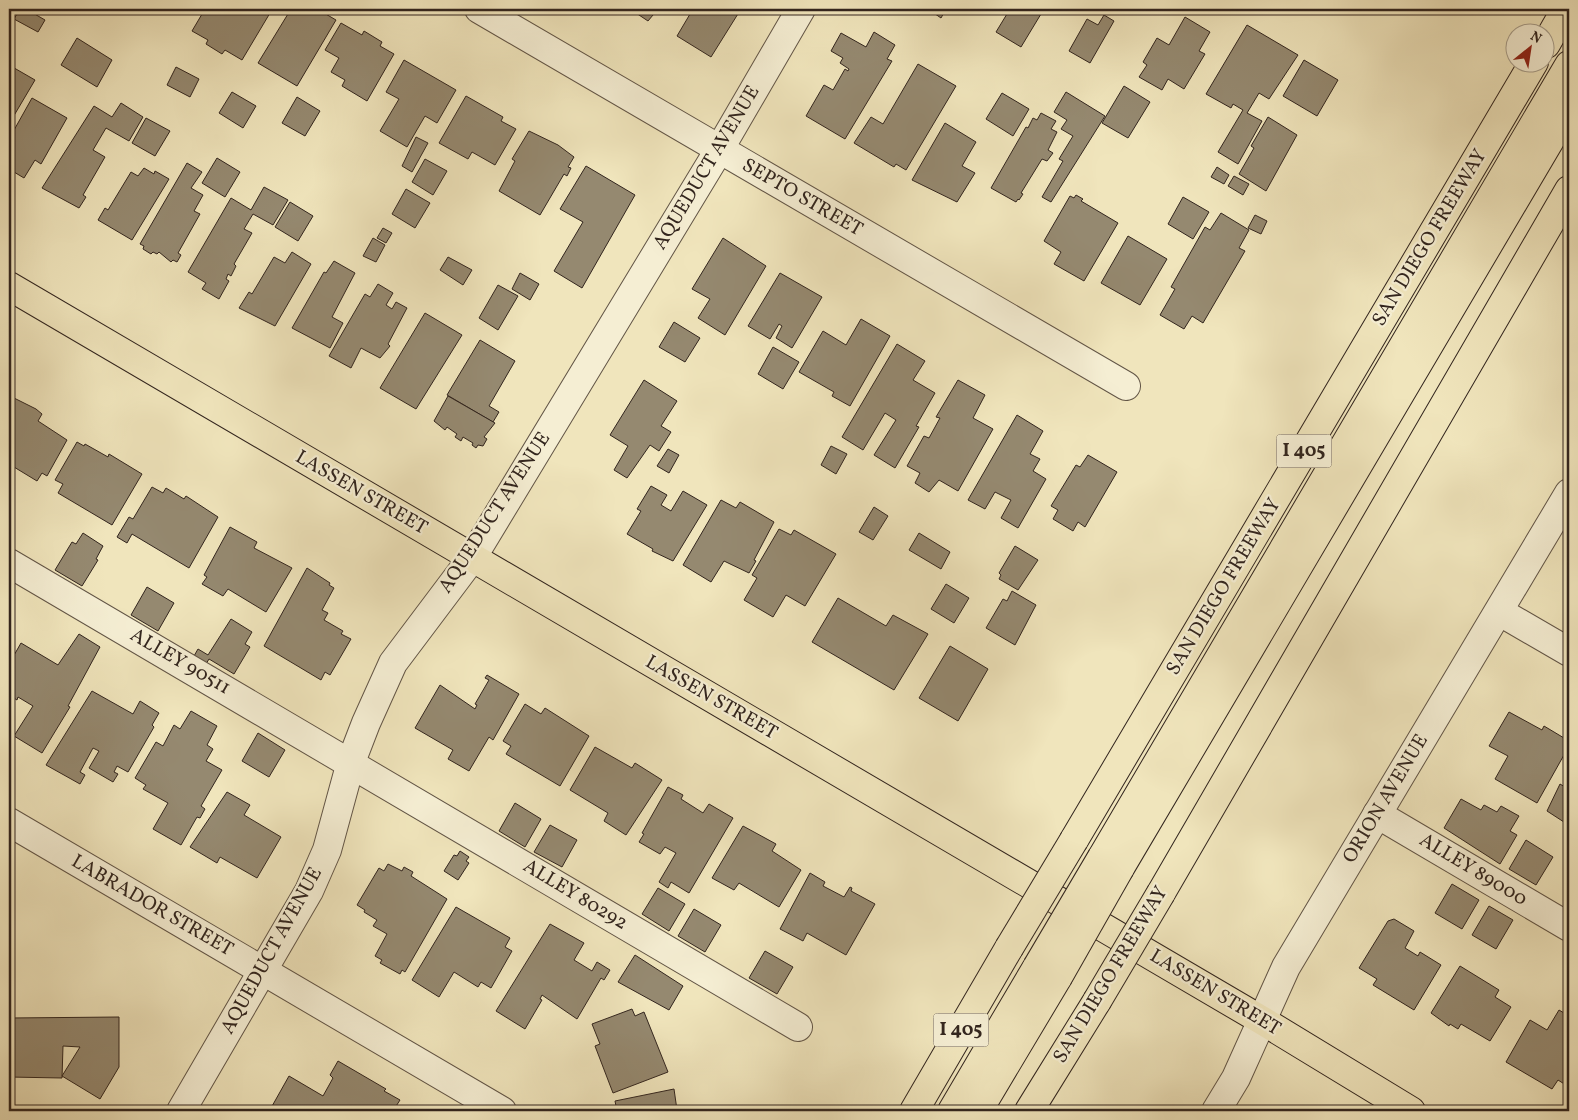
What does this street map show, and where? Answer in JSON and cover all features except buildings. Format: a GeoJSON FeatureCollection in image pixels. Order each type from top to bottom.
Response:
{"type":"FeatureCollection","features":[{"type":"Feature","properties":{"kind":"main road"},"geometry":{"type":"LineString","coordinates":[[1556,26],[1566,9]]}},
{"type":"Feature","properties":{"kind":"main road"},"geometry":{"type":"LineString","coordinates":[[978,1111],[1048,972],[1569,65]]}},
{"type":"Feature","properties":{"kind":"main road","name":"SAN DIEGO FREEWAY"},"geometry":{"type":"LineString","coordinates":[[914,1111],[1528,72]]}},
{"type":"Feature","properties":{"kind":"main road"},"geometry":{"type":"LineString","coordinates":[[1111,863],[1569,108]]}},
{"type":"Feature","properties":{"kind":"main road","name":"SAN DIEGO FREEWAY"},"geometry":{"type":"LineString","coordinates":[[1029,1111],[1161,892],[1569,190]]}},
{"type":"Feature","properties":{"kind":"main road","name":"LASSEN STREET"},"geometry":{"type":"LineString","coordinates":[[9,286],[1263,1021],[1411,1111]]}},
{"type":"Feature","properties":{"kind":"main road"},"geometry":{"type":"LineString","coordinates":[[952,1111],[1048,972]]}},
{"type":"Feature","properties":{"kind":"street","name":"SEPTO STREET"},"geometry":{"type":"LineString","coordinates":[[478,9],[1126,386]]}},
{"type":"Feature","properties":{"kind":"street","name":"AQUEDUCT AVENUE"},"geometry":{"type":"LineString","coordinates":[[181,1111],[309,891],[327,850],[351,762],[369,715],[393,663],[472,558],[719,150],[801,9]]}},
{"type":"Feature","properties":{"kind":"street","name":"ORION AVENUE"},"geometry":{"type":"LineString","coordinates":[[1216,1111],[1236,1078],[1286,967],[1500,612],[1569,493]]}},
{"type":"Feature","properties":{"kind":"street","name":"ALLEY 90511"},"geometry":{"type":"LineString","coordinates":[[9,563],[351,762]]}},
{"type":"Feature","properties":{"kind":"street"},"geometry":{"type":"LineString","coordinates":[[1500,612],[1569,652]]}},
{"type":"Feature","properties":{"kind":"street","name":"ALLEY 80292"},"geometry":{"type":"LineString","coordinates":[[351,762],[798,1027]]}},
{"type":"Feature","properties":{"kind":"street","name":"ALLEY 89000"},"geometry":{"type":"LineString","coordinates":[[1377,814],[1569,927]]}},
{"type":"Feature","properties":{"kind":"street","name":"LABRADOR STREET"},"geometry":{"type":"LineString","coordinates":[[9,822],[502,1111]]}}]}
